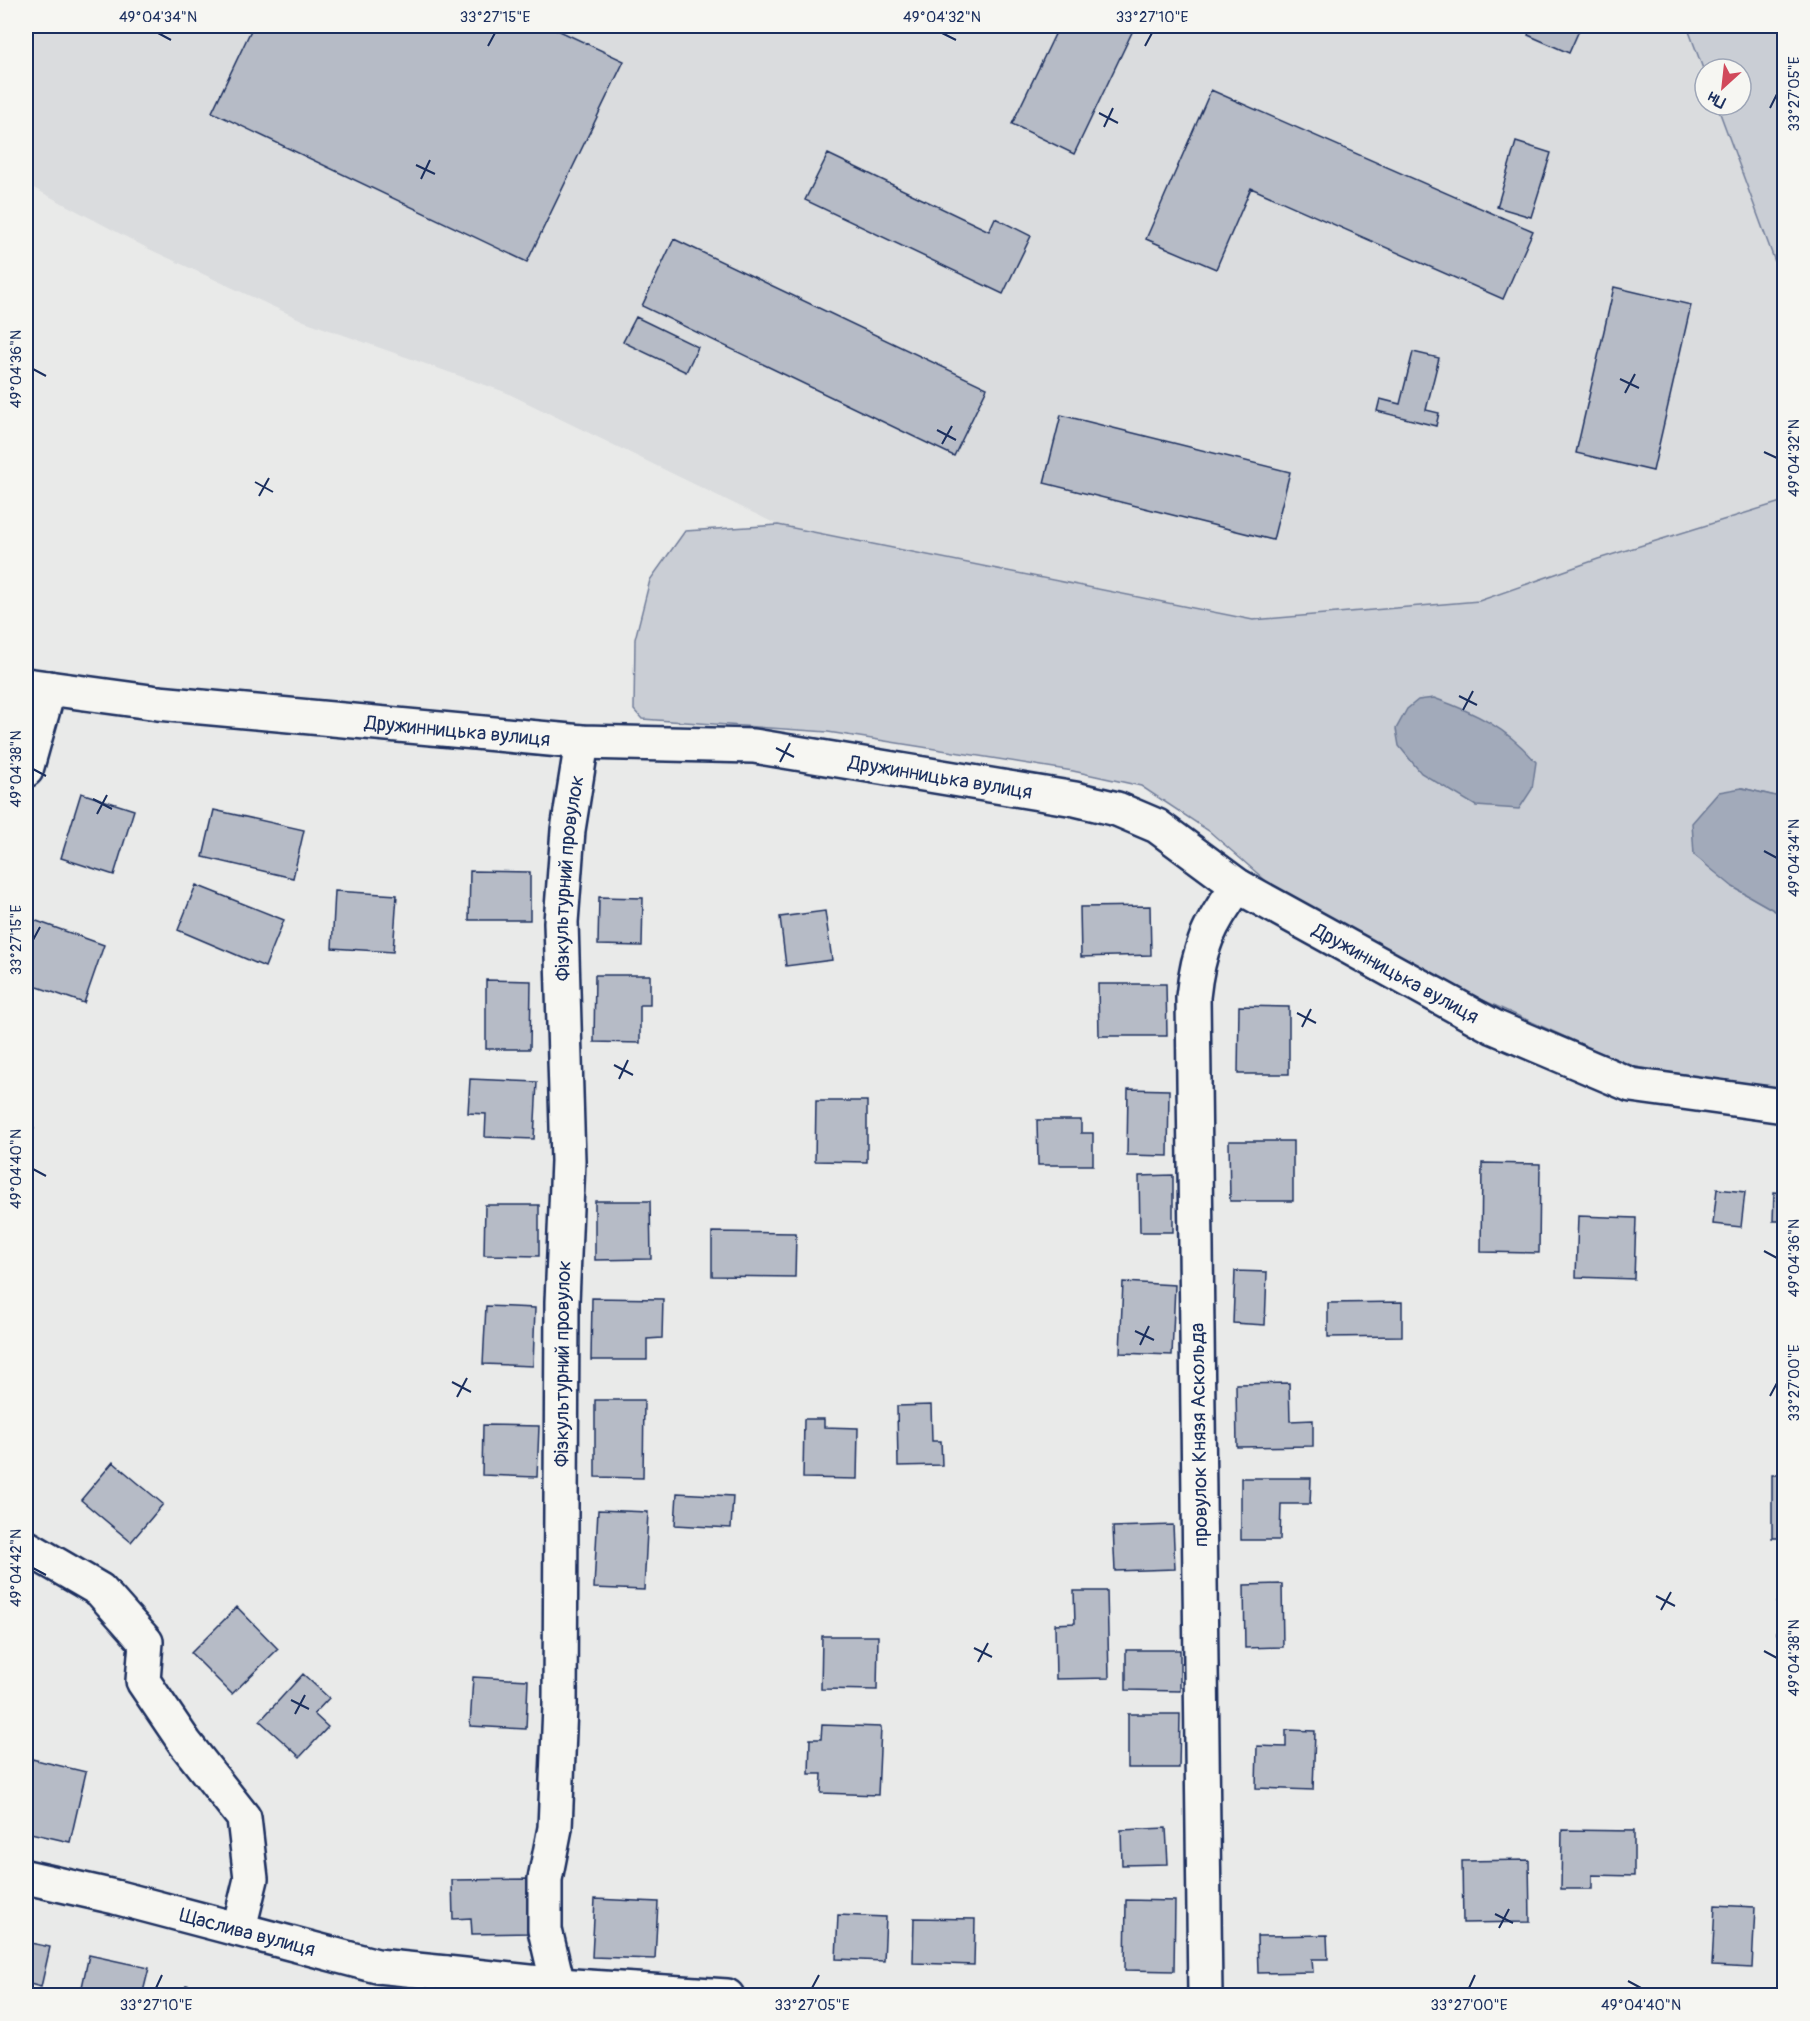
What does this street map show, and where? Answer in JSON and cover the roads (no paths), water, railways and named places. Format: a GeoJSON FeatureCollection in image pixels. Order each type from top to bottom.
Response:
{"type":"FeatureCollection","features":[{"type":"Feature","properties":{"kind":"street","name":"Дружинницька вулиця"},"geometry":{"type":"LineString","coordinates":[[37,687],[170,704],[582,742],[754,746],[1075,799],[1117,809],[1157,826],[1238,886],[1494,1027],[1631,1085],[1785,1106]]}},
{"type":"Feature","properties":{"kind":"street"},"geometry":{"type":"LineString","coordinates":[[26,770],[37,687]]}},
{"type":"Feature","properties":{"kind":"street","name":"Фізкультурний провулок"},"geometry":{"type":"LineString","coordinates":[[558,1985],[545,1930],[544,1878],[555,1828],[560,1706],[562,1302],[568,1161],[561,922],[568,830],[582,742]]}},
{"type":"Feature","properties":{"kind":"street","name":"провулок Князя Аскольда"},"geometry":{"type":"LineString","coordinates":[[1205,1995],[1193,998],[1197,962],[1216,915],[1238,886]]}},
{"type":"Feature","properties":{"kind":"street"},"geometry":{"type":"LineString","coordinates":[[26,1547],[100,1590],[146,1642],[143,1681],[185,1743],[244,1818],[251,1879],[239,1929]]}},
{"type":"Feature","properties":{"kind":"street","name":"Щаслива вулиця"},"geometry":{"type":"LineString","coordinates":[[26,1877],[453,1984],[558,1985],[727,1995]]}},
{"type":"Feature","properties":{"kind":"water"},"geometry":{"type":"Polygon","coordinates":[[[1434,698],[1490,723],[1514,740],[1536,762],[1532,789],[1519,809],[1476,806],[1421,773],[1399,746],[1396,729],[1407,709],[1418,700],[1434,698]]]}},
{"type":"Feature","properties":{"kind":"water"},"geometry":{"type":"Polygon","coordinates":[[[1742,788],[1784,798],[1784,916],[1733,887],[1694,855],[1692,823],[1719,792],[1742,788]]]}}]}
